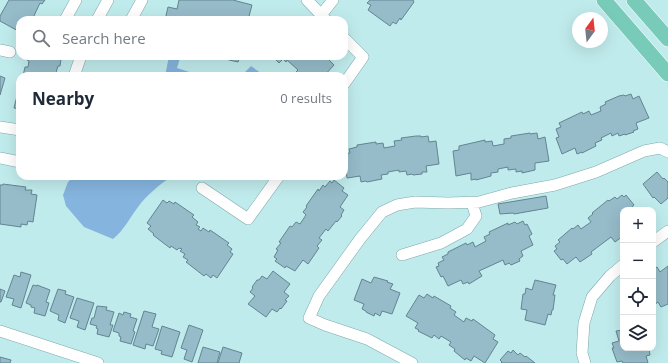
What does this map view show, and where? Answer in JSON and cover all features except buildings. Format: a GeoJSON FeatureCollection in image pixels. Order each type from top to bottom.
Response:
{"type":"FeatureCollection","features":[{"type":"Feature","properties":{"kind":"main road"},"geometry":{"type":"LineString","coordinates":[[604,0],[668,74]]}},
{"type":"Feature","properties":{"kind":"main road"},"geometry":{"type":"LineString","coordinates":[[634,0],[668,39]]}},
{"type":"Feature","properties":{"kind":"street"},"geometry":{"type":"LineString","coordinates":[[67,16],[76,0]]}},
{"type":"Feature","properties":{"kind":"street"},"geometry":{"type":"LineString","coordinates":[[99,16],[108,0]]}},
{"type":"Feature","properties":{"kind":"street"},"geometry":{"type":"LineString","coordinates":[[133,16],[142,0]]}},
{"type":"Feature","properties":{"kind":"street"},"geometry":{"type":"LineString","coordinates":[[307,0],[323,16]]}},
{"type":"Feature","properties":{"kind":"street"},"geometry":{"type":"LineString","coordinates":[[324,16],[332,0]]}},
{"type":"Feature","properties":{"kind":"street"},"geometry":{"type":"LineString","coordinates":[[348,42],[363,57],[348,78]]}},
{"type":"Feature","properties":{"kind":"street"},"geometry":{"type":"LineString","coordinates":[[75,72],[80,60]]}},
{"type":"Feature","properties":{"kind":"street"},"geometry":{"type":"LineString","coordinates":[[0,127],[16,129]]}},
{"type":"Feature","properties":{"kind":"street"},"geometry":{"type":"LineString","coordinates":[[412,363],[367,339],[309,318],[319,296],[360,239],[382,212],[396,205],[415,202],[479,202],[562,182],[596,172],[644,151],[660,148],[668,152]]}},
{"type":"Feature","properties":{"kind":"street"},"geometry":{"type":"LineString","coordinates":[[0,158],[16,161]]}},
{"type":"Feature","properties":{"kind":"street"},"geometry":{"type":"LineString","coordinates":[[202,188],[248,219],[276,180]]}},
{"type":"Feature","properties":{"kind":"street"},"geometry":{"type":"LineString","coordinates":[[402,255],[441,243],[467,229],[476,216],[472,203]]}},
{"type":"Feature","properties":{"kind":"street"},"geometry":{"type":"LineString","coordinates":[[656,240],[668,231]]}},
{"type":"Feature","properties":{"kind":"street"},"geometry":{"type":"LineString","coordinates":[[585,363],[582,352],[584,323],[592,297],[610,276],[620,268]]}},
{"type":"Feature","properties":{"kind":"street"},"geometry":{"type":"LineString","coordinates":[[0,331],[98,363]]}},
{"type":"Feature","properties":{"kind":"water"},"geometry":{"type":"Polygon","coordinates":[[[168,60],[179,60],[177,68],[190,72],[166,72],[168,60]]]}},
{"type":"Feature","properties":{"kind":"water"},"geometry":{"type":"Polygon","coordinates":[[[251,66],[259,72],[245,72],[251,66]]]}},
{"type":"Feature","properties":{"kind":"water"},"geometry":{"type":"Polygon","coordinates":[[[70,180],[167,180],[145,198],[117,236],[113,239],[84,227],[66,206],[63,195],[70,180]]]}}]}
